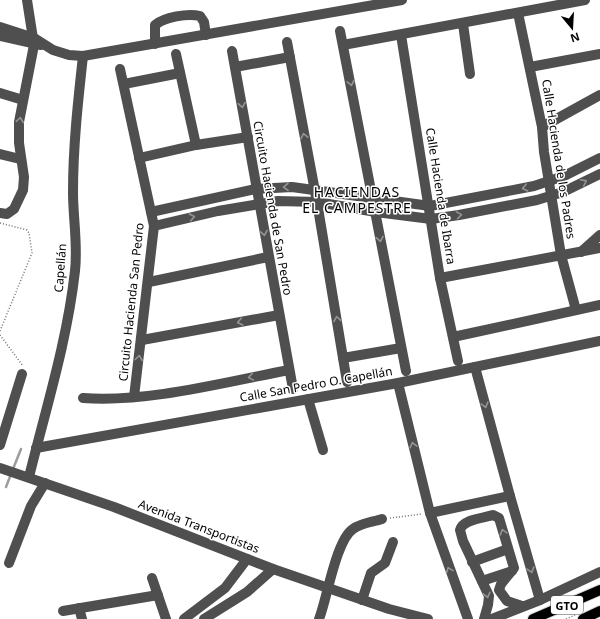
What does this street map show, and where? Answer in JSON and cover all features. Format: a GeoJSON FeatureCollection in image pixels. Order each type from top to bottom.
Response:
{"type":"FeatureCollection","features":[{"type":"Feature","properties":{"kind":"main road","name":"GTO"},"geometry":{"type":"LineString","coordinates":[[533,619],[600,590]]}},
{"type":"Feature","properties":{"kind":"main road","name":"GTO"},"geometry":{"type":"LineString","coordinates":[[583,619],[600,611]]}},
{"type":"Feature","properties":{"kind":"street"},"geometry":{"type":"LineString","coordinates":[[3,213],[14,209],[23,190],[24,177],[20,159],[19,131],[24,100],[41,45],[27,0]]}},
{"type":"Feature","properties":{"kind":"street"},"geometry":{"type":"LineString","coordinates":[[0,27],[41,45],[69,55],[83,56],[206,35],[354,4],[402,0]]}},
{"type":"Feature","properties":{"kind":"street"},"geometry":{"type":"LineString","coordinates":[[343,45],[463,24],[585,0]]}},
{"type":"Feature","properties":{"kind":"street","name":"Calle Hacienda de los Padres"},"geometry":{"type":"LineString","coordinates":[[518,13],[542,127],[561,255],[576,310]]}},
{"type":"Feature","properties":{"kind":"street"},"geometry":{"type":"LineString","coordinates":[[155,44],[155,25],[162,21],[181,16],[200,16],[204,22],[206,35]]}},
{"type":"Feature","properties":{"kind":"street"},"geometry":{"type":"LineString","coordinates":[[463,24],[470,74]]}},
{"type":"Feature","properties":{"kind":"street"},"geometry":{"type":"LineString","coordinates":[[340,31],[406,371]]}},
{"type":"Feature","properties":{"kind":"street","name":"Calle Hacienda de Ibarra"},"geometry":{"type":"LineString","coordinates":[[401,35],[432,218],[440,278],[458,361]]}},
{"type":"Feature","properties":{"kind":"street"},"geometry":{"type":"LineString","coordinates":[[0,36],[41,45]]}},
{"type":"Feature","properties":{"kind":"street"},"geometry":{"type":"LineString","coordinates":[[287,42],[315,189],[347,382]]}},
{"type":"Feature","properties":{"kind":"street","name":"Circuito Hacienda de San Pedro"},"geometry":{"type":"LineString","coordinates":[[232,51],[248,137],[258,203],[293,389]]}},
{"type":"Feature","properties":{"kind":"street"},"geometry":{"type":"LineString","coordinates":[[176,54],[196,145]]}},
{"type":"Feature","properties":{"kind":"street"},"geometry":{"type":"LineString","coordinates":[[530,67],[600,54]]}},
{"type":"Feature","properties":{"kind":"street","name":"Capellán"},"geometry":{"type":"LineString","coordinates":[[25,476],[36,448],[60,363],[75,270],[73,191],[83,56]]}},
{"type":"Feature","properties":{"kind":"street"},"geometry":{"type":"LineString","coordinates":[[235,67],[290,57]]}},
{"type":"Feature","properties":{"kind":"street","name":"Circuito Hacienda San Pedro"},"geometry":{"type":"LineString","coordinates":[[120,69],[154,226],[149,282],[134,397]]}},
{"type":"Feature","properties":{"kind":"street"},"geometry":{"type":"LineString","coordinates":[[124,84],[180,73]]}},
{"type":"Feature","properties":{"kind":"street"},"geometry":{"type":"LineString","coordinates":[[0,93],[24,100]]}},
{"type":"Feature","properties":{"kind":"street"},"geometry":{"type":"LineString","coordinates":[[542,127],[600,95]]}},
{"type":"Feature","properties":{"kind":"street"},"geometry":{"type":"LineString","coordinates":[[139,158],[196,145],[248,137]]}},
{"type":"Feature","properties":{"kind":"street"},"geometry":{"type":"LineString","coordinates":[[0,154],[20,159]]}},
{"type":"Feature","properties":{"kind":"street"},"geometry":{"type":"LineString","coordinates":[[151,212],[256,189],[292,187],[430,206],[506,193],[549,182],[600,158]]}},
{"type":"Feature","properties":{"kind":"street"},"geometry":{"type":"LineString","coordinates":[[154,226],[258,203],[278,201],[317,202],[376,212],[432,218],[508,206],[551,195],[571,188],[600,174]]}},
{"type":"Feature","properties":{"kind":"street"},"geometry":{"type":"LineString","coordinates":[[581,252],[600,235]]}},
{"type":"Feature","properties":{"kind":"street"},"geometry":{"type":"LineString","coordinates":[[440,278],[600,248]]}},
{"type":"Feature","properties":{"kind":"street"},"geometry":{"type":"LineString","coordinates":[[149,282],[268,257]]}},
{"type":"Feature","properties":{"kind":"street"},"geometry":{"type":"LineString","coordinates":[[453,338],[600,305]]}},
{"type":"Feature","properties":{"kind":"street"},"geometry":{"type":"LineString","coordinates":[[142,340],[279,315]]}},
{"type":"Feature","properties":{"kind":"street","name":"Calle San Pedro O. Capellán"},"geometry":{"type":"LineString","coordinates":[[36,448],[398,383],[600,341]]}},
{"type":"Feature","properties":{"kind":"street"},"geometry":{"type":"LineString","coordinates":[[343,358],[401,348]]}},
{"type":"Feature","properties":{"kind":"street"},"geometry":{"type":"LineString","coordinates":[[475,367],[540,600]]}},
{"type":"Feature","properties":{"kind":"street"},"geometry":{"type":"LineString","coordinates":[[83,398],[108,400],[134,397],[289,370]]}},
{"type":"Feature","properties":{"kind":"street"},"geometry":{"type":"LineString","coordinates":[[0,445],[22,374]]}},
{"type":"Feature","properties":{"kind":"street"},"geometry":{"type":"LineString","coordinates":[[398,383],[430,513],[468,619]]}},
{"type":"Feature","properties":{"kind":"street"},"geometry":{"type":"LineString","coordinates":[[308,399],[323,450]]}},
{"type":"Feature","properties":{"kind":"street","name":"Avenida Transportistas"},"geometry":{"type":"LineString","coordinates":[[4,469],[114,507],[273,569],[389,609],[428,619]]}},
{"type":"Feature","properties":{"kind":"street"},"geometry":{"type":"LineString","coordinates":[[10,563],[31,506],[44,483]]}},
{"type":"Feature","properties":{"kind":"street"},"geometry":{"type":"LineString","coordinates":[[430,513],[510,496]]}},
{"type":"Feature","properties":{"kind":"street"},"geometry":{"type":"LineString","coordinates":[[484,619],[489,600],[487,591],[472,562],[460,530],[462,525],[471,521],[497,516],[500,520],[513,564],[512,571],[501,584],[499,590],[502,597],[518,608]]}},
{"type":"Feature","properties":{"kind":"street"},"geometry":{"type":"LineString","coordinates":[[319,619],[328,588],[348,534],[359,526],[382,519]]}},
{"type":"Feature","properties":{"kind":"street"},"geometry":{"type":"LineString","coordinates":[[362,600],[371,573],[385,563],[393,542]]}},
{"type":"Feature","properties":{"kind":"street"},"geometry":{"type":"LineString","coordinates":[[472,562],[508,549]]}},
{"type":"Feature","properties":{"kind":"street"},"geometry":{"type":"LineString","coordinates":[[184,619],[220,593],[233,579],[247,559]]}},
{"type":"Feature","properties":{"kind":"street"},"geometry":{"type":"LineString","coordinates":[[204,619],[247,592],[273,569]]}},
{"type":"Feature","properties":{"kind":"street"},"geometry":{"type":"LineString","coordinates":[[482,581],[512,571]]}},
{"type":"Feature","properties":{"kind":"street"},"geometry":{"type":"LineString","coordinates":[[492,619],[540,600],[600,572]]}},
{"type":"Feature","properties":{"kind":"street"},"geometry":{"type":"LineString","coordinates":[[152,578],[166,619]]}},
{"type":"Feature","properties":{"kind":"street"},"geometry":{"type":"LineString","coordinates":[[233,579],[247,592]]}},
{"type":"Feature","properties":{"kind":"street"},"geometry":{"type":"LineString","coordinates":[[63,611],[158,595]]}},
{"type":"Feature","properties":{"kind":"street"},"geometry":{"type":"LineString","coordinates":[[78,608],[82,619]]}},
{"type":"Feature","properties":{"kind":"street"},"geometry":{"type":"LineString","coordinates":[[509,619],[518,608]]}},
{"type":"Feature","properties":{"kind":"street","name":"Avenida Transportistas"},"geometry":{"type":"LineString","coordinates":[[389,609],[405,619]]}},
{"type":"Feature","properties":{"kind":"path"},"geometry":{"type":"LineString","coordinates":[[0,223],[27,230],[29,233],[32,253],[0,331]]}},
{"type":"Feature","properties":{"kind":"path"},"geometry":{"type":"LineString","coordinates":[[0,335],[24,368],[22,374]]}},
{"type":"Feature","properties":{"kind":"path"},"geometry":{"type":"LineString","coordinates":[[382,519],[430,513]]}},
{"type":"Feature","properties":{"kind":"waterway"},"geometry":{"type":"LineString","coordinates":[[13,469],[21,449]]}},
{"type":"Feature","properties":{"kind":"waterway"},"geometry":{"type":"LineString","coordinates":[[6,487],[11,474]]}},
{"type":"Feature","properties":{"kind":"district","name":"HACIENDAS EL CAMPESTRE"},"geometry":{"type":"Point","coordinates":[357,200]}}]}
